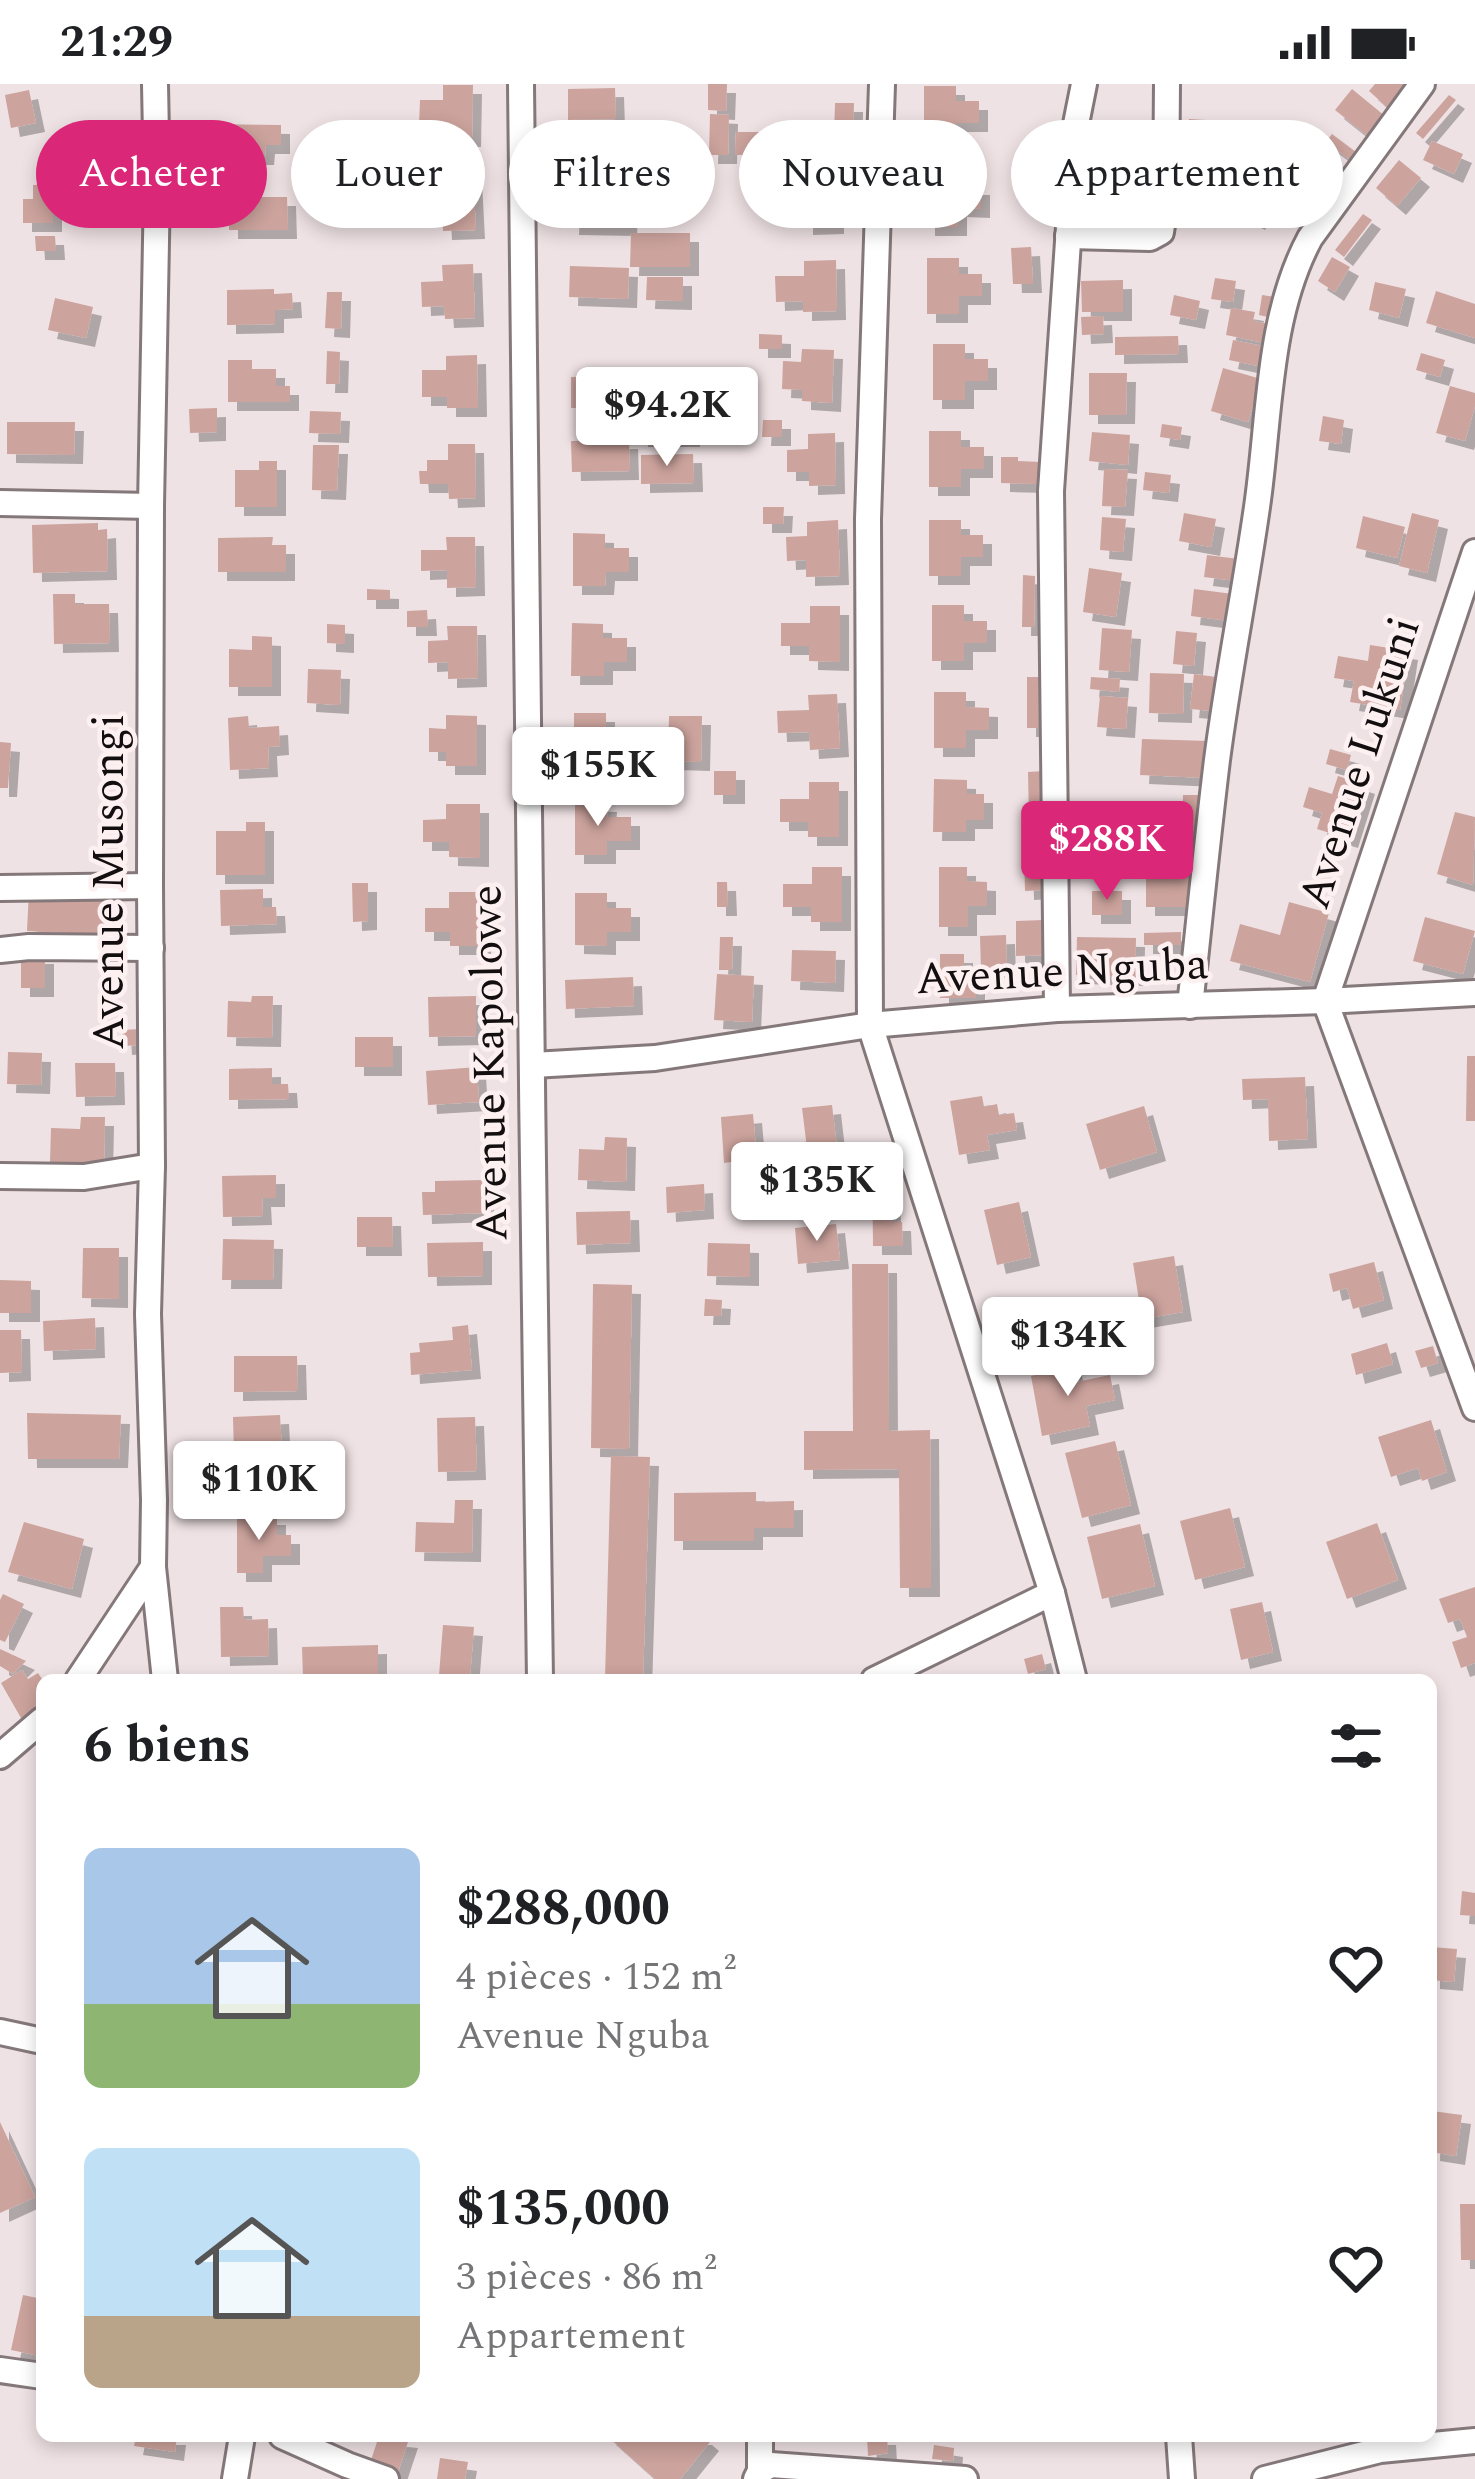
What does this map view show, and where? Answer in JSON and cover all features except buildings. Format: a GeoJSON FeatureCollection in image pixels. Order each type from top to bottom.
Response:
{"type":"FeatureCollection","features":[{"type":"Feature","properties":{"kind":"street","name":"Avenue Musongi"},"geometry":{"type":"LineString","coordinates":[[155,84],[148,1314],[153,1567],[164,1674]]}},
{"type":"Feature","properties":{"kind":"street","name":"Avenue Kapolowe"},"geometry":{"type":"LineString","coordinates":[[521,84],[522,484],[540,1674]]}},
{"type":"Feature","properties":{"kind":"street"},"geometry":{"type":"LineString","coordinates":[[882,84],[868,519],[870,1024],[1052,1593],[1072,1674]]}},
{"type":"Feature","properties":{"kind":"street"},"geometry":{"type":"LineString","coordinates":[[1057,1010],[1052,491],[1076,124],[1084,84]]}},
{"type":"Feature","properties":{"kind":"street"},"geometry":{"type":"LineString","coordinates":[[1068,236],[1150,238],[1160,232],[1166,199],[1167,84]]}},
{"type":"Feature","properties":{"kind":"street"},"geometry":{"type":"LineString","coordinates":[[1190,1006],[1218,756],[1288,297],[1310,238],[1421,84]]}},
{"type":"Feature","properties":{"kind":"street"},"geometry":{"type":"LineString","coordinates":[[0,503],[151,506]]}},
{"type":"Feature","properties":{"kind":"street","name":"Avenue Lukuni"},"geometry":{"type":"LineString","coordinates":[[1325,1001],[1475,552]]}},
{"type":"Feature","properties":{"kind":"street"},"geometry":{"type":"LineString","coordinates":[[0,888],[150,886]]}},
{"type":"Feature","properties":{"kind":"street"},"geometry":{"type":"LineString","coordinates":[[0,950],[151,947]]}},
{"type":"Feature","properties":{"kind":"street","name":"Avenue Nguba"},"geometry":{"type":"LineString","coordinates":[[533,1065],[655,1058],[870,1024],[1057,1010],[1475,994]]}},
{"type":"Feature","properties":{"kind":"street"},"geometry":{"type":"LineString","coordinates":[[1325,1001],[1475,1408]]}},
{"type":"Feature","properties":{"kind":"street"},"geometry":{"type":"LineString","coordinates":[[0,1176],[83,1177],[152,1166]]}},
{"type":"Feature","properties":{"kind":"street"},"geometry":{"type":"LineString","coordinates":[[82,1674],[153,1567]]}},
{"type":"Feature","properties":{"kind":"street"},"geometry":{"type":"LineString","coordinates":[[886,1674],[1052,1593]]}},
{"type":"Feature","properties":{"kind":"street"},"geometry":{"type":"LineString","coordinates":[[0,1756],[36,1725]]}},
{"type":"Feature","properties":{"kind":"street"},"geometry":{"type":"LineString","coordinates":[[0,2032],[36,2040]]}},
{"type":"Feature","properties":{"kind":"street"},"geometry":{"type":"LineString","coordinates":[[0,2370],[36,2375]]}},
{"type":"Feature","properties":{"kind":"street"},"geometry":{"type":"LineString","coordinates":[[1265,2479],[1380,2450],[1475,2441]]}},
{"type":"Feature","properties":{"kind":"street"},"geometry":{"type":"LineString","coordinates":[[235,2479],[241,2442]]}},
{"type":"Feature","properties":{"kind":"street"},"geometry":{"type":"LineString","coordinates":[[295,2442],[386,2479]]}},
{"type":"Feature","properties":{"kind":"street"},"geometry":{"type":"LineString","coordinates":[[758,2475],[760,2442]]}},
{"type":"Feature","properties":{"kind":"street"},"geometry":{"type":"LineString","coordinates":[[1180,2442],[1183,2479]]}},
{"type":"Feature","properties":{"kind":"street"},"geometry":{"type":"LineString","coordinates":[[758,2475],[771,2465],[795,2465],[965,2479]]}}]}
